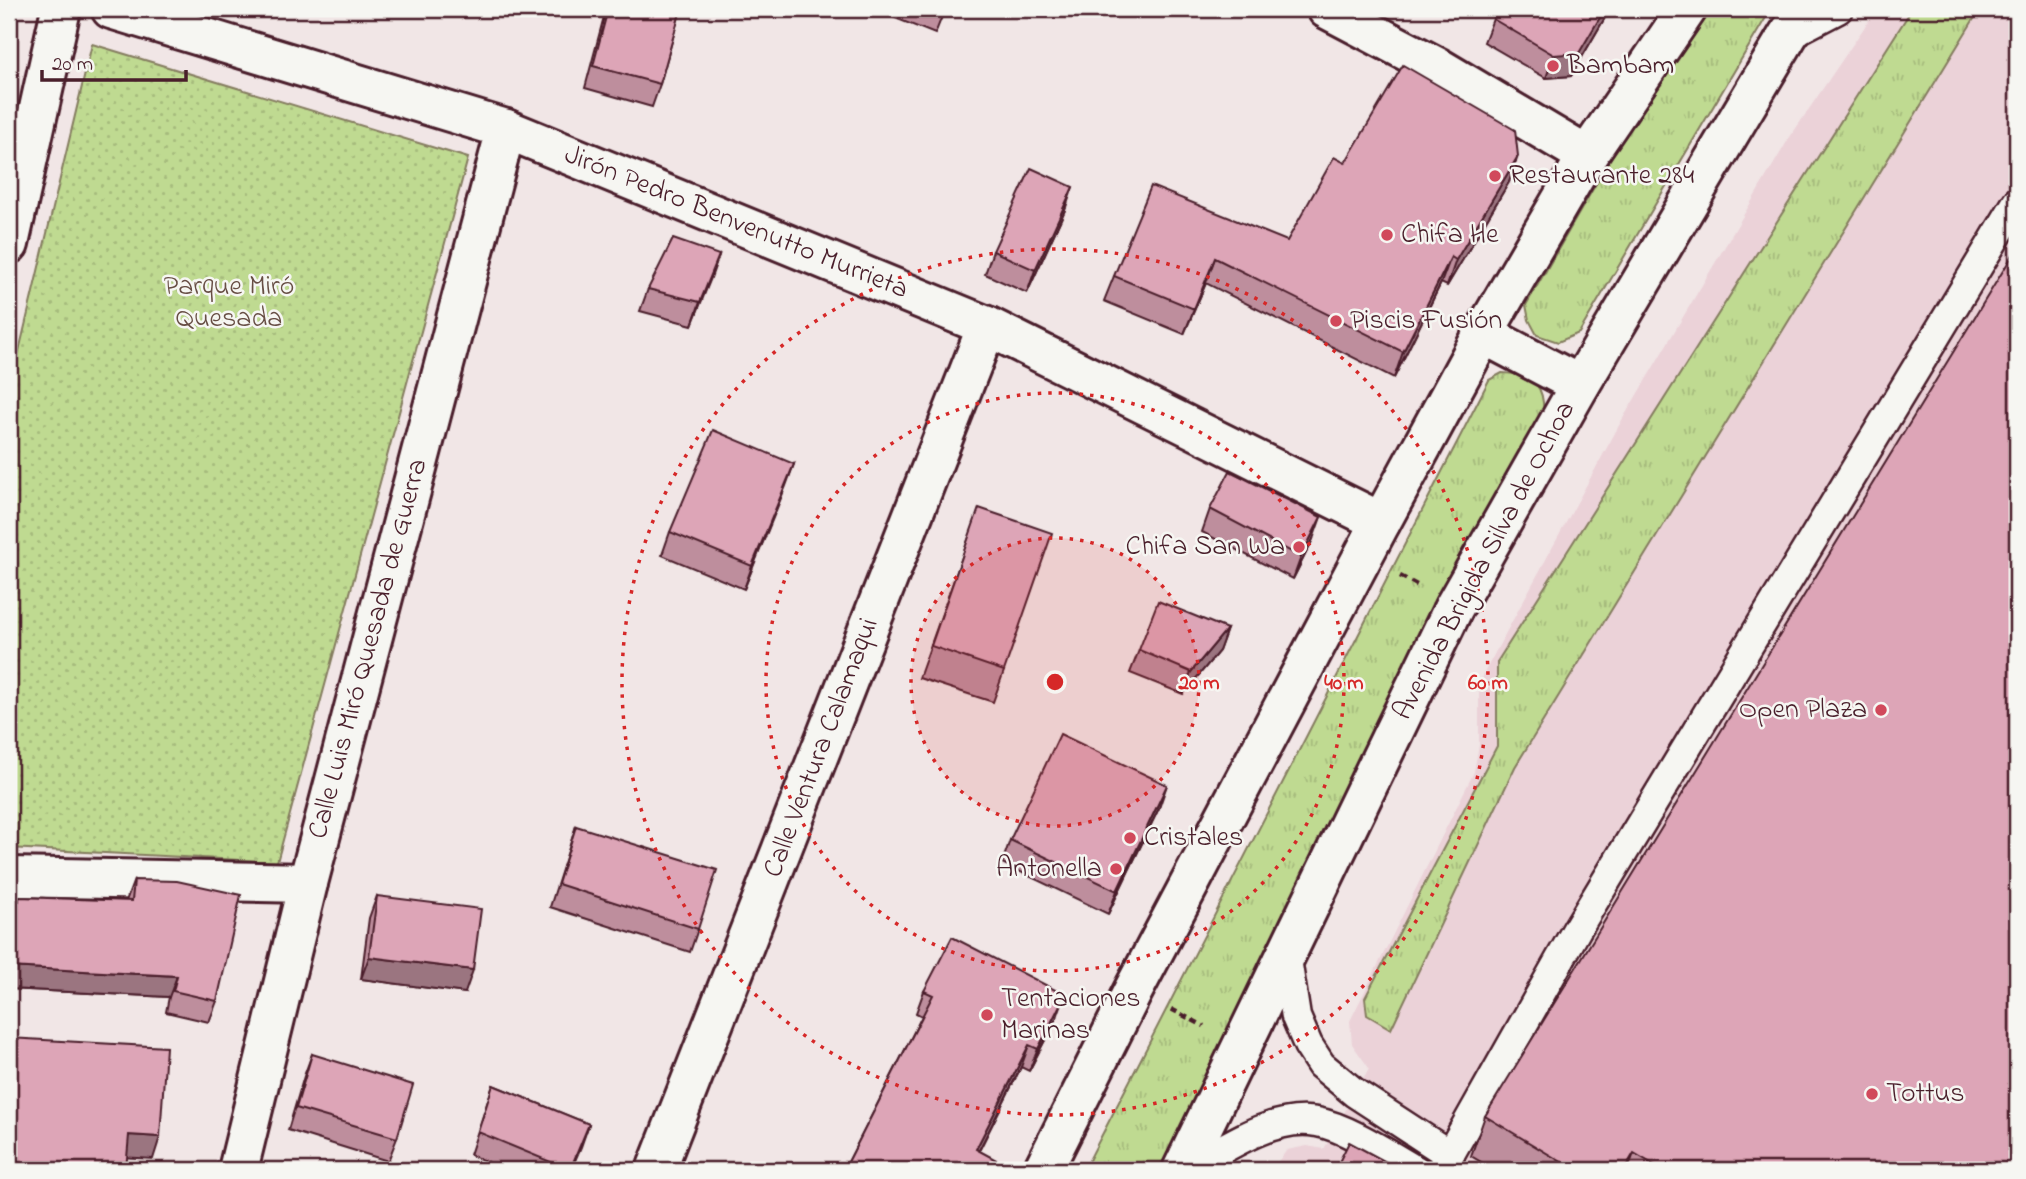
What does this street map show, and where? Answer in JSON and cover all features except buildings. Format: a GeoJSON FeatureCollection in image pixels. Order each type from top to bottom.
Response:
{"type":"FeatureCollection","features":[{"type":"Feature","properties":{"kind":"street"},"geometry":{"type":"LineString","coordinates":[[9,244],[61,9]]}},
{"type":"Feature","properties":{"kind":"street","name":"Jirón Pedro Benvenutto Murrieta"},"geometry":{"type":"LineString","coordinates":[[111,9],[506,129],[987,326],[1381,522]]}},
{"type":"Feature","properties":{"kind":"street"},"geometry":{"type":"LineString","coordinates":[[1327,9],[1439,68],[1587,156]]}},
{"type":"Feature","properties":{"kind":"street"},"geometry":{"type":"LineString","coordinates":[[1043,1170],[1133,991],[1483,334],[1587,156],[1687,9]]}},
{"type":"Feature","properties":{"kind":"street","name":"Avenida Brigida Silva de Ochoa"},"geometry":{"type":"LineString","coordinates":[[1184,1170],[1454,607],[1580,385],[1797,22]]}},
{"type":"Feature","properties":{"kind":"street","name":"Calle Luis Miró Quesada de Guerra"},"geometry":{"type":"LineString","coordinates":[[238,1170],[308,883],[506,129]]}},
{"type":"Feature","properties":{"kind":"street","name":"Calle Ventura Calamaqui"},"geometry":{"type":"LineString","coordinates":[[656,1170],[987,326]]}},
{"type":"Feature","properties":{"kind":"street"},"geometry":{"type":"LineString","coordinates":[[1483,334],[1580,385]]}},
{"type":"Feature","properties":{"kind":"street"},"geometry":{"type":"LineString","coordinates":[[9,877],[308,883]]}},
{"type":"Feature","properties":{"kind":"lane"},"geometry":{"type":"LineString","coordinates":[[1797,22],[1838,9]]}},
{"type":"Feature","properties":{"kind":"lane"},"geometry":{"type":"LineString","coordinates":[[1286,953],[1296,1017],[1308,1045],[1321,1065],[1445,1163],[1577,929],[2017,202]]}},
{"type":"Feature","properties":{"kind":"lane"},"geometry":{"type":"LineString","coordinates":[[1184,1170],[1264,1129],[1288,1123],[1315,1121],[1336,1128],[1415,1170]]}},
{"type":"Feature","properties":{"kind":"path"},"geometry":{"type":"LineString","coordinates":[[1364,556],[1454,607]]}},
{"type":"Feature","properties":{"kind":"path"},"geometry":{"type":"LineString","coordinates":[[1133,991],[1242,1045]]}},
{"type":"Feature","properties":{"kind":"shaded area"},"geometry":{"type":"Polygon","coordinates":[[[1883,9],[2017,9],[2017,1170],[1274,1170],[1287,1150],[1307,1146],[1324,1149],[1369,1068],[1352,1044],[1350,1021],[1474,772],[1479,745],[1479,689],[1484,673],[1622,420],[1788,140],[1872,16],[1883,9]]]}},
{"type":"Feature","properties":{"kind":"green space"},"geometry":{"type":"Polygon","coordinates":[[[1712,9],[1771,9],[1579,333],[1558,342],[1537,335],[1529,320],[1526,305],[1612,156],[1712,9]]]}},
{"type":"Feature","properties":{"kind":"green space"},"geometry":{"type":"Polygon","coordinates":[[[1912,9],[1980,9],[1515,767],[1391,1029],[1367,1015],[1365,998],[1497,746],[1497,662],[1912,9]]]}},
{"type":"Feature","properties":{"kind":"green space","name":"Parque Miró Quesada"},"geometry":{"type":"Polygon","coordinates":[[[92,44],[468,158],[277,862],[9,848],[9,393],[92,44]]]}},
{"type":"Feature","properties":{"kind":"green space"},"geometry":{"type":"Polygon","coordinates":[[[1502,373],[1524,376],[1537,385],[1543,400],[1543,421],[1159,1170],[1084,1170],[1489,380],[1502,373]]]}},
{"type":"Feature","properties":{"kind":"place","name":"Bambam"},"geometry":{"type":"Point","coordinates":[1553,66]}},
{"type":"Feature","properties":{"kind":"place","name":"Restaurante 284"},"geometry":{"type":"Point","coordinates":[1495,176]}},
{"type":"Feature","properties":{"kind":"place","name":"Chifa He"},"geometry":{"type":"Point","coordinates":[1387,235]}},
{"type":"Feature","properties":{"kind":"place","name":"Piscis Fusión"},"geometry":{"type":"Point","coordinates":[1336,321]}},
{"type":"Feature","properties":{"kind":"place","name":"Chifa San Wa"},"geometry":{"type":"Point","coordinates":[1299,547]}},
{"type":"Feature","properties":{"kind":"place","name":"Open Plaza"},"geometry":{"type":"Point","coordinates":[1881,710]}},
{"type":"Feature","properties":{"kind":"place","name":"Cristales"},"geometry":{"type":"Point","coordinates":[1130,838]}},
{"type":"Feature","properties":{"kind":"place","name":"Antonella"},"geometry":{"type":"Point","coordinates":[1116,869]}},
{"type":"Feature","properties":{"kind":"place","name":"Tentaciones Marinas"},"geometry":{"type":"Point","coordinates":[987,1015]}},
{"type":"Feature","properties":{"kind":"place","name":"Tottus"},"geometry":{"type":"Point","coordinates":[1872,1094]}}]}
